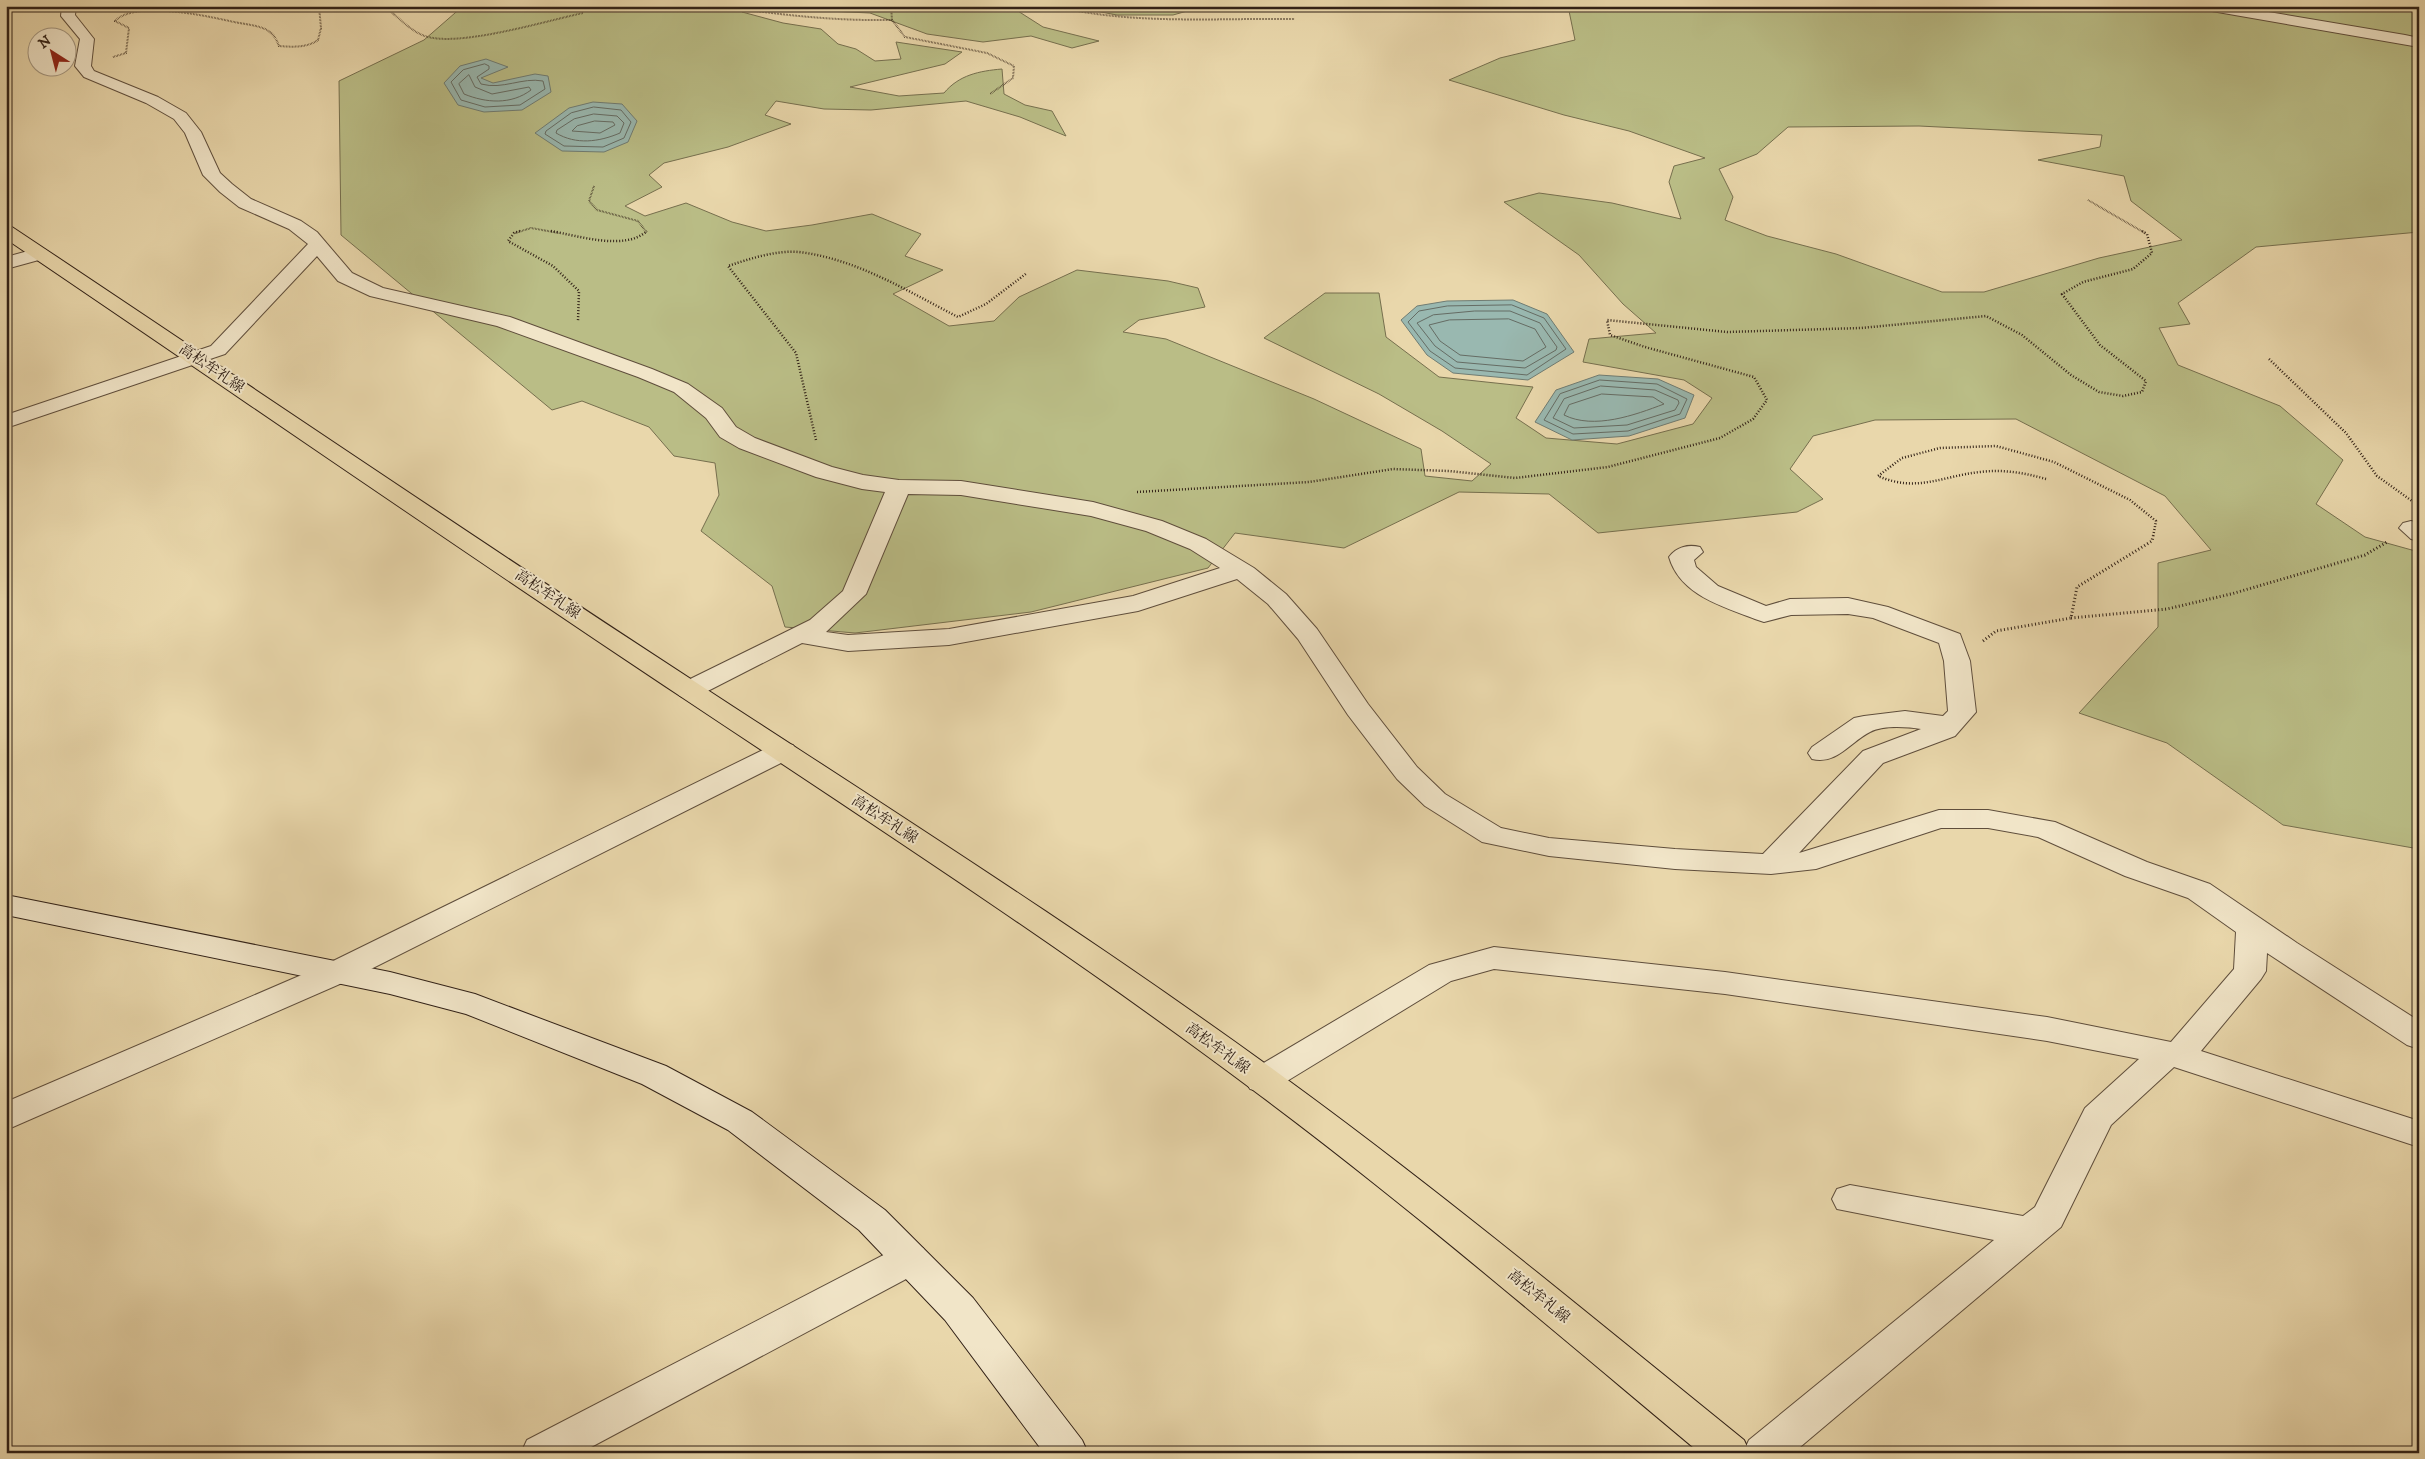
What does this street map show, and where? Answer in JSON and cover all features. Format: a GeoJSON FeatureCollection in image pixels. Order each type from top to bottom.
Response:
{"type":"FeatureCollection","features":[{"type":"Feature","properties":{"kind":"main road","name":"高松牟礼線"},"geometry":{"type":"LineString","coordinates":[[6,231],[689,690],[991,888],[1262,1080],[1457,1229],[1730,1453]]}},
{"type":"Feature","properties":{"kind":"street"},"geometry":{"type":"LineString","coordinates":[[69,6],[67,9],[68,16],[87,39],[84,66],[99,79],[152,100],[180,116],[193,132],[212,175],[246,203],[295,225],[311,236],[345,277],[378,292],[503,321],[681,388],[714,413],[728,432],[747,444],[824,472],[862,482],[899,487],[961,488],[1093,509],[1154,526],[1198,544],[1240,570],[1277,599],[1308,634],[1358,710],[1407,773],[1435,800],[1492,835],[1549,847],[1675,859],[1771,864],[1805,862],[1938,819],[1988,819],[2045,829],[2136,869],[2199,890],[2419,1037]]}},
{"type":"Feature","properties":{"kind":"street"},"geometry":{"type":"LineString","coordinates":[[2206,6],[2405,39],[2419,43]]}},
{"type":"Feature","properties":{"kind":"street"},"geometry":{"type":"LineString","coordinates":[[6,422],[218,350],[317,245]]}},
{"type":"Feature","properties":{"kind":"street"},"geometry":{"type":"LineString","coordinates":[[6,264],[39,254]]}},
{"type":"Feature","properties":{"kind":"street"},"geometry":{"type":"LineString","coordinates":[[689,690],[819,625],[854,594],[899,487]]}},
{"type":"Feature","properties":{"kind":"street"},"geometry":{"type":"LineString","coordinates":[[1691,552],[1681,557],[1685,570],[1709,591],[1764,614],[1790,607],[1848,606],[1879,612],[1951,639],[1957,661],[1962,712],[1945,730],[1873,757],[1771,864]]}},
{"type":"Feature","properties":{"kind":"street"},"geometry":{"type":"LineString","coordinates":[[799,635],[848,643],[949,637],[1138,603],[1240,570]]}},
{"type":"Feature","properties":{"kind":"street"},"geometry":{"type":"LineString","coordinates":[[1822,753],[1864,724],[1905,719],[1950,724]]}},
{"type":"Feature","properties":{"kind":"street"},"geometry":{"type":"LineString","coordinates":[[6,1118],[338,972],[783,752]]}},
{"type":"Feature","properties":{"kind":"street"},"geometry":{"type":"LineString","coordinates":[[6,905],[390,983],[475,1005],[654,1075],[740,1121],[872,1220],[959,1309],[1068,1453]]}},
{"type":"Feature","properties":{"kind":"street"},"geometry":{"type":"LineString","coordinates":[[1763,1453],[2048,1217],[2097,1117],[2173,1055],[2250,971],[2252,927]]}},
{"type":"Feature","properties":{"kind":"street"},"geometry":{"type":"LineString","coordinates":[[1262,1080],[1440,973],[1494,958],[1744,985],[2047,1029],[2173,1055],[2419,1134]]}},
{"type":"Feature","properties":{"kind":"street"},"geometry":{"type":"LineString","coordinates":[[1850,1199],[2029,1232]]}},
{"type":"Feature","properties":{"kind":"street"},"geometry":{"type":"LineString","coordinates":[[541,1453],[910,1258]]}},
{"type":"Feature","properties":{"kind":"path"},"geometry":{"type":"LineString","coordinates":[[84,66],[126,53],[129,28],[115,21],[124,13],[144,9],[167,10],[216,19],[264,29],[276,37],[279,46],[295,48],[315,42],[320,35],[319,6]]}},
{"type":"Feature","properties":{"kind":"path"},"geometry":{"type":"LineString","coordinates":[[389,6],[390,11],[416,32],[430,37],[447,38],[583,13],[580,6]]}},
{"type":"Feature","properties":{"kind":"path"},"geometry":{"type":"LineString","coordinates":[[722,6],[778,15],[863,21],[892,20]]}},
{"type":"Feature","properties":{"kind":"path"},"geometry":{"type":"LineString","coordinates":[[892,6],[892,20],[905,37],[987,53],[1014,66],[1013,78],[990,94]]}},
{"type":"Feature","properties":{"kind":"path"},"geometry":{"type":"LineString","coordinates":[[1054,6],[1074,12],[1131,21],[1243,18],[1295,19]]}},
{"type":"Feature","properties":{"kind":"path"},"geometry":{"type":"LineString","coordinates":[[578,349],[578,291],[553,266],[508,241],[514,233],[531,228],[603,240],[630,240],[648,232],[638,221],[597,210],[589,202],[594,186]]}},
{"type":"Feature","properties":{"kind":"path"},"geometry":{"type":"LineString","coordinates":[[1093,509],[1125,493],[1309,482],[1394,469],[1449,471],[1515,478],[1608,467],[1720,438],[1753,419],[1767,400],[1754,377],[1724,366],[1634,345],[1610,335],[1607,320],[1727,332],[1861,328],[1986,316],[2022,335],[2071,375],[2099,392],[2123,396],[2142,392],[2146,381],[2100,345],[2062,294],[2083,282],[2132,269],[2152,253],[2147,234],[2088,200]]}},
{"type":"Feature","properties":{"kind":"path"},"geometry":{"type":"LineString","coordinates":[[824,472],[796,353],[728,266],[755,257],[798,252],[861,267],[958,317],[986,304],[1027,274]]}},
{"type":"Feature","properties":{"kind":"path"},"geometry":{"type":"LineString","coordinates":[[2269,359],[2346,433],[2377,476],[2419,505]]}},
{"type":"Feature","properties":{"kind":"path"},"geometry":{"type":"LineString","coordinates":[[2046,479],[2020,472],[1978,472],[1922,485],[1893,484],[1878,476],[1902,458],[1940,448],[1996,446],[2054,462],[2130,500],[2156,521],[2152,541],[2077,587],[2071,618]]}},
{"type":"Feature","properties":{"kind":"path"},"geometry":{"type":"LineString","coordinates":[[1957,661],[1996,631],[2071,618],[2167,609],[2230,594],[2365,555],[2415,531]]}},
{"type":"Feature","properties":{"kind":"green space"},"geometry":{"type":"Polygon","coordinates":[[[463,6],[1010,6],[1043,27],[1099,41],[1072,48],[1031,36],[983,42],[927,34],[870,13],[762,8],[742,12],[783,23],[821,29],[838,44],[856,49],[875,61],[901,59],[896,42],[962,52],[945,64],[850,87],[899,96],[944,93],[956,82],[970,75],[1002,69],[1004,94],[1025,105],[1052,111],[1066,136],[1020,117],[966,101],[871,110],[824,109],[776,101],[765,115],[791,124],[728,147],[664,163],[649,175],[662,187],[625,206],[645,216],[686,203],[732,222],[766,231],[872,214],[921,234],[905,256],[943,270],[893,294],[949,326],[994,321],[1019,297],[1077,270],[1168,281],[1198,288],[1205,307],[1139,320],[1123,332],[1166,339],[1314,399],[1421,449],[1425,476],[1472,481],[1491,464],[1442,431],[1379,394],[1264,338],[1325,293],[1379,293],[1386,337],[1439,377],[1533,387],[1516,418],[1546,438],[1617,444],[1693,424],[1712,398],[1684,380],[1583,362],[1589,339],[1656,333],[1623,304],[1579,255],[1504,202],[1539,193],[1612,203],[1681,219],[1669,182],[1674,166],[1705,158],[1629,131],[1564,115],[1449,80],[1500,58],[1575,40],[1568,6],[2419,6],[2419,232],[2256,247],[2178,303],[2190,324],[2159,328],[2178,365],[2280,406],[2343,460],[2316,504],[2365,537],[2419,552],[2419,849],[2283,825],[2167,743],[2079,713],[2158,627],[2158,563],[2211,550],[2165,496],[2016,419],[1875,420],[1813,436],[1790,469],[1823,499],[1797,512],[1598,533],[1549,494],[1459,492],[1344,548],[1235,533],[1208,568],[1031,612],[855,633],[785,627],[772,586],[701,531],[719,495],[715,463],[674,456],[649,427],[582,401],[552,410],[341,235],[339,81],[424,40],[463,6]],[[1919,126],[1788,127],[1757,154],[1719,169],[1733,197],[1725,220],[1767,236],[1836,254],[1942,292],[1984,292],[2099,258],[2182,240],[2131,201],[2124,176],[2038,160],[2100,147],[2102,135],[1919,126]]]}},
{"type":"Feature","properties":{"kind":"green space"},"geometry":{"type":"Polygon","coordinates":[[[1069,6],[1205,6],[1173,15],[1117,15],[1069,6]]]}},
{"type":"Feature","properties":{"kind":"water"},"geometry":{"type":"Polygon","coordinates":[[[486,59],[508,67],[481,78],[493,83],[535,74],[548,76],[551,92],[522,110],[484,112],[458,105],[444,83],[460,66],[486,59]]]}},
{"type":"Feature","properties":{"kind":"water"},"geometry":{"type":"Polygon","coordinates":[[[593,102],[622,104],[637,121],[628,142],[604,152],[562,151],[535,133],[569,108],[593,102]]]}},
{"type":"Feature","properties":{"kind":"water"},"geometry":{"type":"Polygon","coordinates":[[[1513,300],[1547,314],[1574,352],[1528,380],[1453,373],[1427,355],[1401,320],[1417,306],[1447,301],[1513,300]]]}},
{"type":"Feature","properties":{"kind":"water"},"geometry":{"type":"Polygon","coordinates":[[[1599,375],[1658,379],[1694,395],[1685,418],[1629,436],[1572,440],[1535,422],[1556,390],[1599,375]]]}}]}
